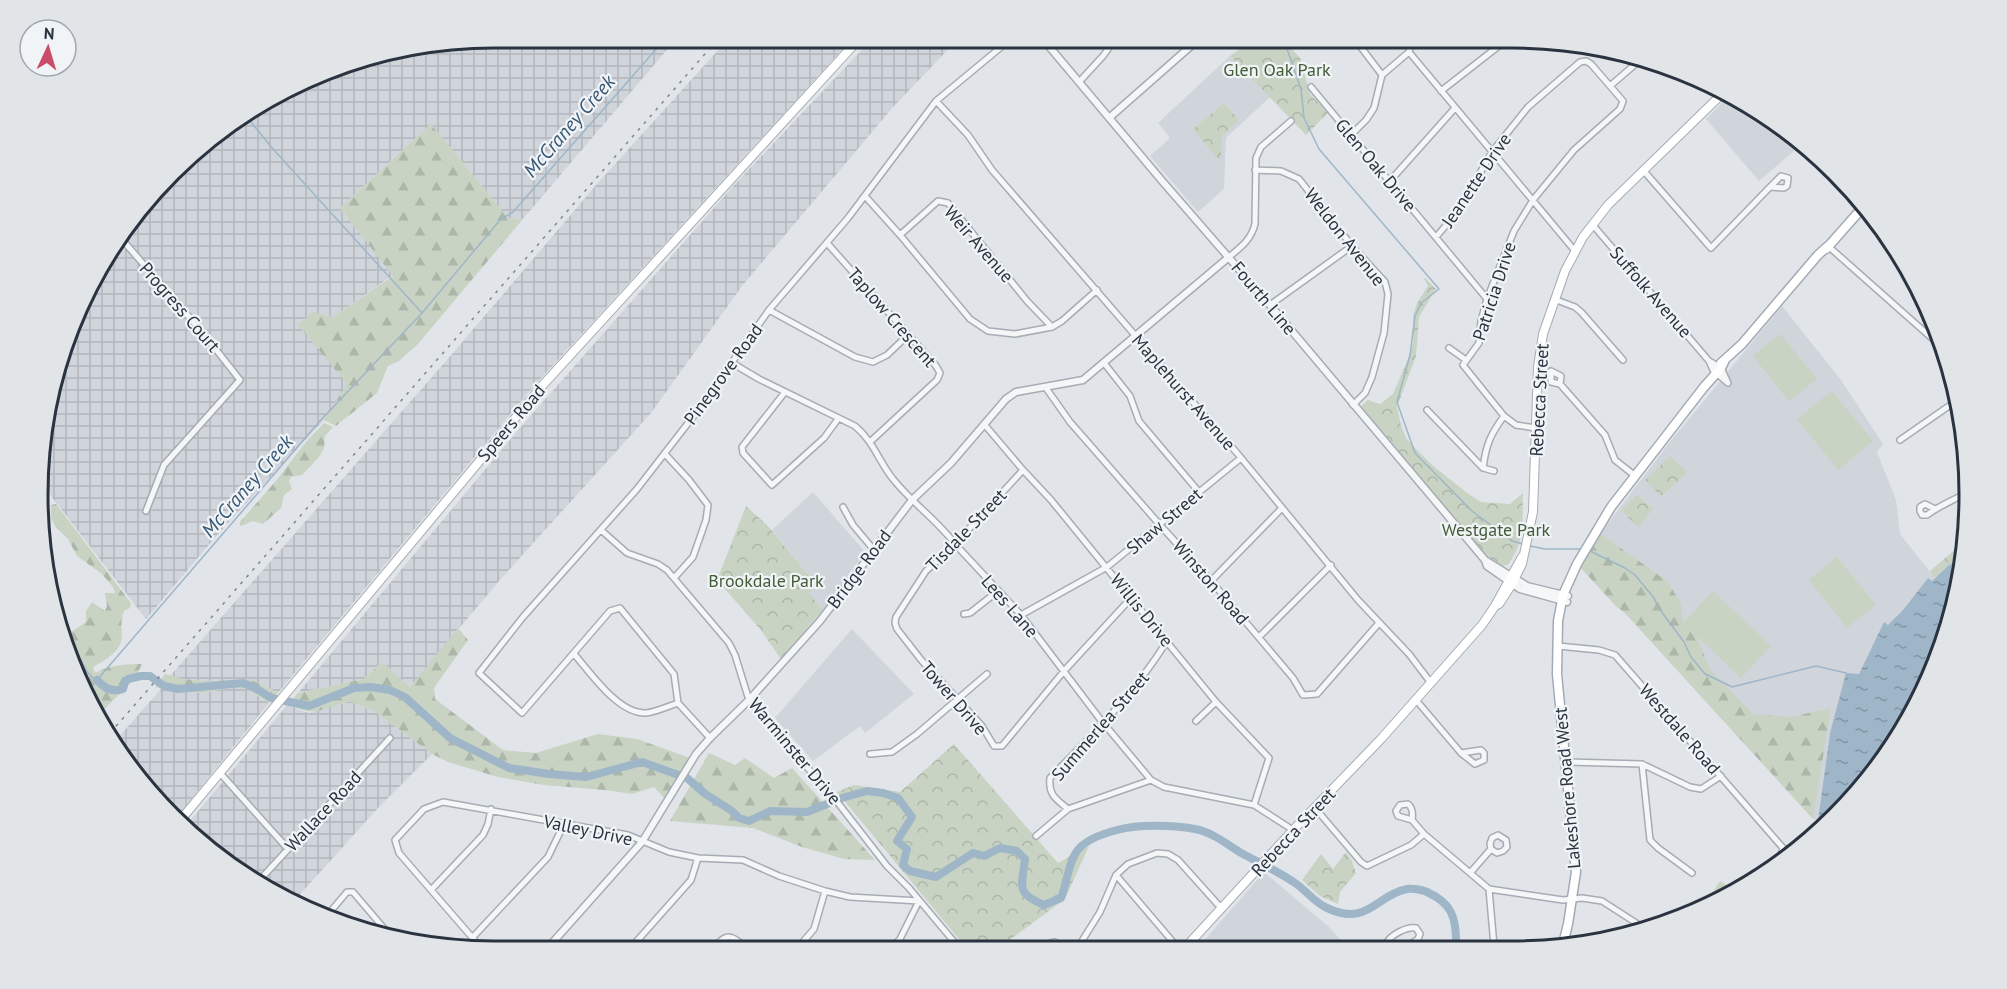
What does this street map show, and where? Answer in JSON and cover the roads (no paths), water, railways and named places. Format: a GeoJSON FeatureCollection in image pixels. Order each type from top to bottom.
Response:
{"type":"FeatureCollection","features":[{"type":"Feature","properties":{"kind":"main road","name":"Speers Road"},"geometry":{"type":"LineString","coordinates":[[184,815],[542,386],[851,48]]}},
{"type":"Feature","properties":{"kind":"main road","name":"Rebecca Street"},"geometry":{"type":"LineString","coordinates":[[1192,941],[1416,700],[1482,625],[1495,606],[1511,580],[1518,561],[1523,556],[1533,512],[1538,368],[1543,334],[1554,299],[1575,251],[1592,224],[1620,192],[1718,98]]}},
{"type":"Feature","properties":{"kind":"main road","name":"Lakeshore Road West"},"geometry":{"type":"LineString","coordinates":[[1564,938],[1576,872],[1557,674],[1559,628],[1563,622],[1567,583],[1598,526],[1634,475],[1704,387],[1717,366],[1742,344],[1858,212]]}},
{"type":"Feature","properties":{"kind":"street","name":"Pinegrove Road"},"geometry":{"type":"LineString","coordinates":[[574,654],[522,713],[479,673],[524,617],[665,454],[769,310],[865,196],[936,101],[1000,48]]}},
{"type":"Feature","properties":{"kind":"street","name":"Fourth Line"},"geometry":{"type":"LineString","coordinates":[[1051,48],[1485,560],[1511,580],[1565,598]]}},
{"type":"Feature","properties":{"kind":"street"},"geometry":{"type":"LineString","coordinates":[[1080,81],[1109,48]]}},
{"type":"Feature","properties":{"kind":"street"},"geometry":{"type":"LineString","coordinates":[[1109,118],[1189,48]]}},
{"type":"Feature","properties":{"kind":"street"},"geometry":{"type":"LineString","coordinates":[[1362,48],[1383,75]]}},
{"type":"Feature","properties":{"kind":"street"},"geometry":{"type":"LineString","coordinates":[[1350,136],[1374,108],[1383,75],[1409,52],[1410,48]]}},
{"type":"Feature","properties":{"kind":"street"},"geometry":{"type":"LineString","coordinates":[[1441,91],[1496,48]]}},
{"type":"Feature","properties":{"kind":"street"},"geometry":{"type":"LineString","coordinates":[[1409,52],[1575,251]]}},
{"type":"Feature","properties":{"kind":"street","name":"Jeanette Drive"},"geometry":{"type":"LineString","coordinates":[[1436,237],[1459,210],[1492,152],[1528,107],[1580,62],[1586,61],[1592,64],[1610,86]]}},
{"type":"Feature","properties":{"kind":"street"},"geometry":{"type":"LineString","coordinates":[[1610,86],[1632,64]]}},
{"type":"Feature","properties":{"kind":"street","name":"Patricia Drive"},"geometry":{"type":"LineString","coordinates":[[1536,428],[1516,425],[1504,416],[1463,365],[1479,343],[1481,321],[1487,299],[1514,231],[1533,200],[1574,150],[1620,109],[1623,101],[1610,86]]}},
{"type":"Feature","properties":{"kind":"street","name":"Glen Oak Drive"},"geometry":{"type":"LineString","coordinates":[[1311,87],[1487,299]]}},
{"type":"Feature","properties":{"kind":"street","name":"Maplehurst Avenue"},"geometry":{"type":"LineString","coordinates":[[936,101],[968,135],[992,170],[1241,458],[1358,600],[1409,654],[1431,683]]}},
{"type":"Feature","properties":{"kind":"street"},"geometry":{"type":"LineString","coordinates":[[1389,182],[1455,108]]}},
{"type":"Feature","properties":{"kind":"street"},"geometry":{"type":"LineString","coordinates":[[1229,257],[1247,243],[1255,224],[1255,170],[1256,158],[1261,147],[1291,121]]}},
{"type":"Feature","properties":{"kind":"street","name":"Weldon Avenue"},"geometry":{"type":"LineString","coordinates":[[1255,170],[1281,171],[1299,179],[1352,246],[1385,282],[1388,294],[1384,333],[1372,377],[1365,393],[1353,405]]}},
{"type":"Feature","properties":{"kind":"street"},"geometry":{"type":"LineString","coordinates":[[1643,170],[1711,248],[1770,187]]}},
{"type":"Feature","properties":{"kind":"street"},"geometry":{"type":"LineString","coordinates":[[865,196],[970,319],[988,331],[1015,334],[1052,327],[1097,290]]}},
{"type":"Feature","properties":{"kind":"street","name":"Weir Avenue"},"geometry":{"type":"LineString","coordinates":[[900,235],[938,201],[948,203],[1027,301],[1052,327]]}},
{"type":"Feature","properties":{"kind":"street","name":"Suffolk Avenue"},"geometry":{"type":"LineString","coordinates":[[1592,224],[1717,366]]}},
{"type":"Feature","properties":{"kind":"street","name":"Progress Court"},"geometry":{"type":"LineString","coordinates":[[125,243],[209,340],[240,380],[164,465],[146,512]]}},
{"type":"Feature","properties":{"kind":"street","name":"Taplow Crescent"},"geometry":{"type":"LineString","coordinates":[[827,243],[940,373],[937,380],[871,441]]}},
{"type":"Feature","properties":{"kind":"street"},"geometry":{"type":"LineString","coordinates":[[1270,304],[1352,246]]}},
{"type":"Feature","properties":{"kind":"street"},"geometry":{"type":"LineString","coordinates":[[1828,246],[1929,336]]}},
{"type":"Feature","properties":{"kind":"street","name":"Bridge Road"},"geometry":{"type":"LineString","coordinates":[[554,941],[642,842],[696,754],[749,700],[820,621],[912,500],[951,463],[1006,399],[1016,392],[1083,380],[1229,257]]}},
{"type":"Feature","properties":{"kind":"street"},"geometry":{"type":"LineString","coordinates":[[1554,299],[1575,307],[1581,312],[1623,360]]}},
{"type":"Feature","properties":{"kind":"street"},"geometry":{"type":"LineString","coordinates":[[769,310],[855,357],[873,363],[887,355],[908,335]]}},
{"type":"Feature","properties":{"kind":"street","name":"Patricia Drive"},"geometry":{"type":"LineString","coordinates":[[1449,348],[1466,360]]}},
{"type":"Feature","properties":{"kind":"street","name":"Lees Lane"},"geometry":{"type":"LineString","coordinates":[[732,363],[855,426],[871,441],[893,479],[947,533],[1021,615],[1104,724],[1151,780]]}},
{"type":"Feature","properties":{"kind":"street"},"geometry":{"type":"LineString","coordinates":[[1104,363],[1130,396],[1139,420],[1199,492]]}},
{"type":"Feature","properties":{"kind":"street"},"geometry":{"type":"LineString","coordinates":[[1560,384],[1605,435],[1615,460],[1634,475]]}},
{"type":"Feature","properties":{"kind":"street","name":"Winston Road"},"geometry":{"type":"LineString","coordinates":[[1046,388],[1070,422],[1259,637],[1293,678],[1303,695],[1317,694],[1379,622]]}},
{"type":"Feature","properties":{"kind":"street"},"geometry":{"type":"LineString","coordinates":[[786,392],[742,447],[743,453],[772,485],[824,438],[838,419]]}},
{"type":"Feature","properties":{"kind":"street"},"geometry":{"type":"LineString","coordinates":[[1900,440],[1950,405]]}},
{"type":"Feature","properties":{"kind":"street"},"geometry":{"type":"LineString","coordinates":[[1427,410],[1483,468],[1494,471]]}},
{"type":"Feature","properties":{"kind":"street"},"geometry":{"type":"LineString","coordinates":[[1483,468],[1490,435],[1504,416]]}},
{"type":"Feature","properties":{"kind":"street","name":"Willis Drive"},"geometry":{"type":"LineString","coordinates":[[984,424],[1107,567],[1216,702],[1269,758],[1254,804]]}},
{"type":"Feature","properties":{"kind":"street"},"geometry":{"type":"LineString","coordinates":[[665,454],[708,505],[706,520],[693,557],[675,577]]}},
{"type":"Feature","properties":{"kind":"street","name":"Shaw Street"},"geometry":{"type":"LineString","coordinates":[[1021,615],[1107,567],[1241,458]]}},
{"type":"Feature","properties":{"kind":"street","name":"Tisdale Street"},"geometry":{"type":"LineString","coordinates":[[895,623],[896,617],[926,570],[955,544],[1023,470]]}},
{"type":"Feature","properties":{"kind":"street"},"geometry":{"type":"LineString","coordinates":[[1935,509],[1959,498]]}},
{"type":"Feature","properties":{"kind":"street"},"geometry":{"type":"LineString","coordinates":[[843,507],[853,525],[874,550]]}},
{"type":"Feature","properties":{"kind":"street"},"geometry":{"type":"LineString","coordinates":[[1211,581],[1282,508]]}},
{"type":"Feature","properties":{"kind":"street","name":"Warminster Drive"},"geometry":{"type":"LineString","coordinates":[[601,530],[627,553],[658,564],[675,577],[729,643],[749,700],[838,803],[887,866],[909,888],[953,941]]}},
{"type":"Feature","properties":{"kind":"street"},"geometry":{"type":"LineString","coordinates":[[1259,637],[1331,566]]}},
{"type":"Feature","properties":{"kind":"street"},"geometry":{"type":"LineString","coordinates":[[964,614],[970,613],[998,591]]}},
{"type":"Feature","properties":{"kind":"street"},"geometry":{"type":"LineString","coordinates":[[1064,670],[1132,597]]}},
{"type":"Feature","properties":{"kind":"street"},"geometry":{"type":"LineString","coordinates":[[678,703],[646,713],[631,710],[616,701],[574,654],[610,611],[620,608],[674,674],[678,703],[710,738]]}},
{"type":"Feature","properties":{"kind":"street","name":"Tower Drive"},"geometry":{"type":"LineString","coordinates":[[895,623],[897,629],[922,661],[982,726],[994,746],[1002,746],[1064,670]]}},
{"type":"Feature","properties":{"kind":"street","name":"Summerlea Street"},"geometry":{"type":"LineString","coordinates":[[1068,809],[1049,788],[1050,778],[1104,724],[1147,673],[1167,640]]}},
{"type":"Feature","properties":{"kind":"street","name":"Westdale Road"},"geometry":{"type":"LineString","coordinates":[[1558,646],[1599,650],[1615,655],[1783,848]]}},
{"type":"Feature","properties":{"kind":"street"},"geometry":{"type":"LineString","coordinates":[[870,754],[891,752],[917,735],[987,674]]}},
{"type":"Feature","properties":{"kind":"street"},"geometry":{"type":"LineString","coordinates":[[1416,700],[1461,753]]}},
{"type":"Feature","properties":{"kind":"street"},"geometry":{"type":"LineString","coordinates":[[1196,721],[1216,702]]}},
{"type":"Feature","properties":{"kind":"street","name":"Wallace Road"},"geometry":{"type":"LineString","coordinates":[[263,876],[390,738]]}},
{"type":"Feature","properties":{"kind":"street"},"geometry":{"type":"LineString","coordinates":[[1567,762],[1642,764],[1690,787],[1701,789],[1720,776]]}},
{"type":"Feature","properties":{"kind":"street"},"geometry":{"type":"LineString","coordinates":[[1642,764],[1650,840],[1692,873]]}},
{"type":"Feature","properties":{"kind":"street"},"geometry":{"type":"LineString","coordinates":[[219,773],[288,849]]}},
{"type":"Feature","properties":{"kind":"street"},"geometry":{"type":"LineString","coordinates":[[1036,836],[1068,809],[1151,780],[1164,787],[1254,804],[1293,830]]}},
{"type":"Feature","properties":{"kind":"street","name":"Valley Drive"},"geometry":{"type":"LineString","coordinates":[[431,890],[399,853],[395,840],[424,809],[443,802],[628,835],[669,852],[698,858],[743,860],[779,876],[825,891]]}},
{"type":"Feature","properties":{"kind":"street"},"geometry":{"type":"LineString","coordinates":[[1316,808],[1361,862],[1367,866],[1411,844],[1424,834]]}},
{"type":"Feature","properties":{"kind":"street"},"geometry":{"type":"LineString","coordinates":[[474,940],[431,890],[483,835],[491,809]]}},
{"type":"Feature","properties":{"kind":"street"},"geometry":{"type":"LineString","coordinates":[[1412,820],[1424,834],[1489,889],[1563,900],[1595,899],[1637,923]]}},
{"type":"Feature","properties":{"kind":"street"},"geometry":{"type":"LineString","coordinates":[[472,938],[548,857],[564,824]]}},
{"type":"Feature","properties":{"kind":"street"},"geometry":{"type":"LineString","coordinates":[[1470,873],[1491,849]]}},
{"type":"Feature","properties":{"kind":"street"},"geometry":{"type":"LineString","coordinates":[[1079,941],[1100,912],[1116,875],[1128,864],[1157,853],[1168,854],[1178,860],[1222,909]]}},
{"type":"Feature","properties":{"kind":"street"},"geometry":{"type":"LineString","coordinates":[[637,941],[691,880],[698,858]]}},
{"type":"Feature","properties":{"kind":"street"},"geometry":{"type":"LineString","coordinates":[[1116,875],[1172,941]]}},
{"type":"Feature","properties":{"kind":"street"},"geometry":{"type":"LineString","coordinates":[[1489,889],[1495,941]]}},
{"type":"Feature","properties":{"kind":"street"},"geometry":{"type":"LineString","coordinates":[[804,941],[814,929],[825,891],[850,897],[919,901],[898,941]]}},
{"type":"Feature","properties":{"kind":"street"},"geometry":{"type":"LineString","coordinates":[[332,910],[346,892],[353,892],[383,927]]}},
{"type":"Feature","properties":{"kind":"street"},"geometry":{"type":"LineString","coordinates":[[1387,941],[1408,928],[1416,928],[1420,934],[1415,941]]}},
{"type":"Feature","properties":{"kind":"street"},"geometry":{"type":"LineString","coordinates":[[719,941],[729,936],[739,941]]}},
{"type":"Feature","properties":{"kind":"water"},"geometry":{"type":"Polygon","coordinates":[[[1953,563],[1944,610],[1913,692],[1884,743],[1867,766],[1818,819],[1830,733],[1846,673],[1859,674],[1884,622],[1888,625],[1928,578],[1932,581],[1953,563]]]}},
{"type":"Feature","properties":{"kind":"waterway","name":"McCraney Creek"},"geometry":{"type":"LineString","coordinates":[[422,313],[500,220],[513,212],[657,48]]}},
{"type":"Feature","properties":{"kind":"waterway"},"geometry":{"type":"LineString","coordinates":[[1287,48],[1301,89],[1304,118],[1319,149],[1439,289],[1421,303],[1415,316],[1410,355],[1397,402],[1415,453],[1472,511],[1512,541],[1523,544]]}},
{"type":"Feature","properties":{"kind":"waterway","name":"McCraney Creek"},"geometry":{"type":"LineString","coordinates":[[78,654],[88,673],[97,680],[319,422],[422,313],[250,121]]}},
{"type":"Feature","properties":{"kind":"waterway"},"geometry":{"type":"LineString","coordinates":[[1530,546],[1545,549],[1581,549]]}},
{"type":"Feature","properties":{"kind":"waterway"},"geometry":{"type":"LineString","coordinates":[[1590,551],[1635,575],[1654,598],[1684,642],[1691,657],[1705,674],[1732,687],[1816,666],[1846,673]]}},
{"type":"Feature","properties":{"kind":"waterway"},"geometry":{"type":"LineString","coordinates":[[97,680],[112,690],[123,689],[128,679],[141,676],[150,676],[164,686],[178,689],[243,683],[271,698],[309,706],[354,688],[370,687],[390,690],[405,697],[450,738],[509,768],[586,777],[642,762],[687,778],[739,818],[749,821],[770,811],[807,812],[867,791],[883,793],[898,798],[912,817],[897,841],[907,849],[903,865],[910,871],[936,877],[973,853],[984,856],[1000,848],[1017,851],[1025,859],[1022,882],[1024,892],[1028,897],[1044,905],[1061,898],[1075,854],[1093,838],[1117,830],[1145,826],[1195,829],[1214,836],[1283,875],[1322,906],[1341,913],[1362,912],[1396,892],[1407,889],[1427,892],[1442,901],[1451,912],[1456,940]]}},
{"type":"Feature","properties":{"kind":"railway"},"geometry":{"type":"LineString","coordinates":[[114,728],[710,48]]}},
{"type":"Feature","properties":{"kind":"park label","name":"Glen Oak Park"},"geometry":{"type":"Point","coordinates":[1277,69]}},
{"type":"Feature","properties":{"kind":"park label","name":"Westgate Park"},"geometry":{"type":"Point","coordinates":[1496,529]}},
{"type":"Feature","properties":{"kind":"park label","name":"Brookdale Park"},"geometry":{"type":"Point","coordinates":[766,580]}}]}
